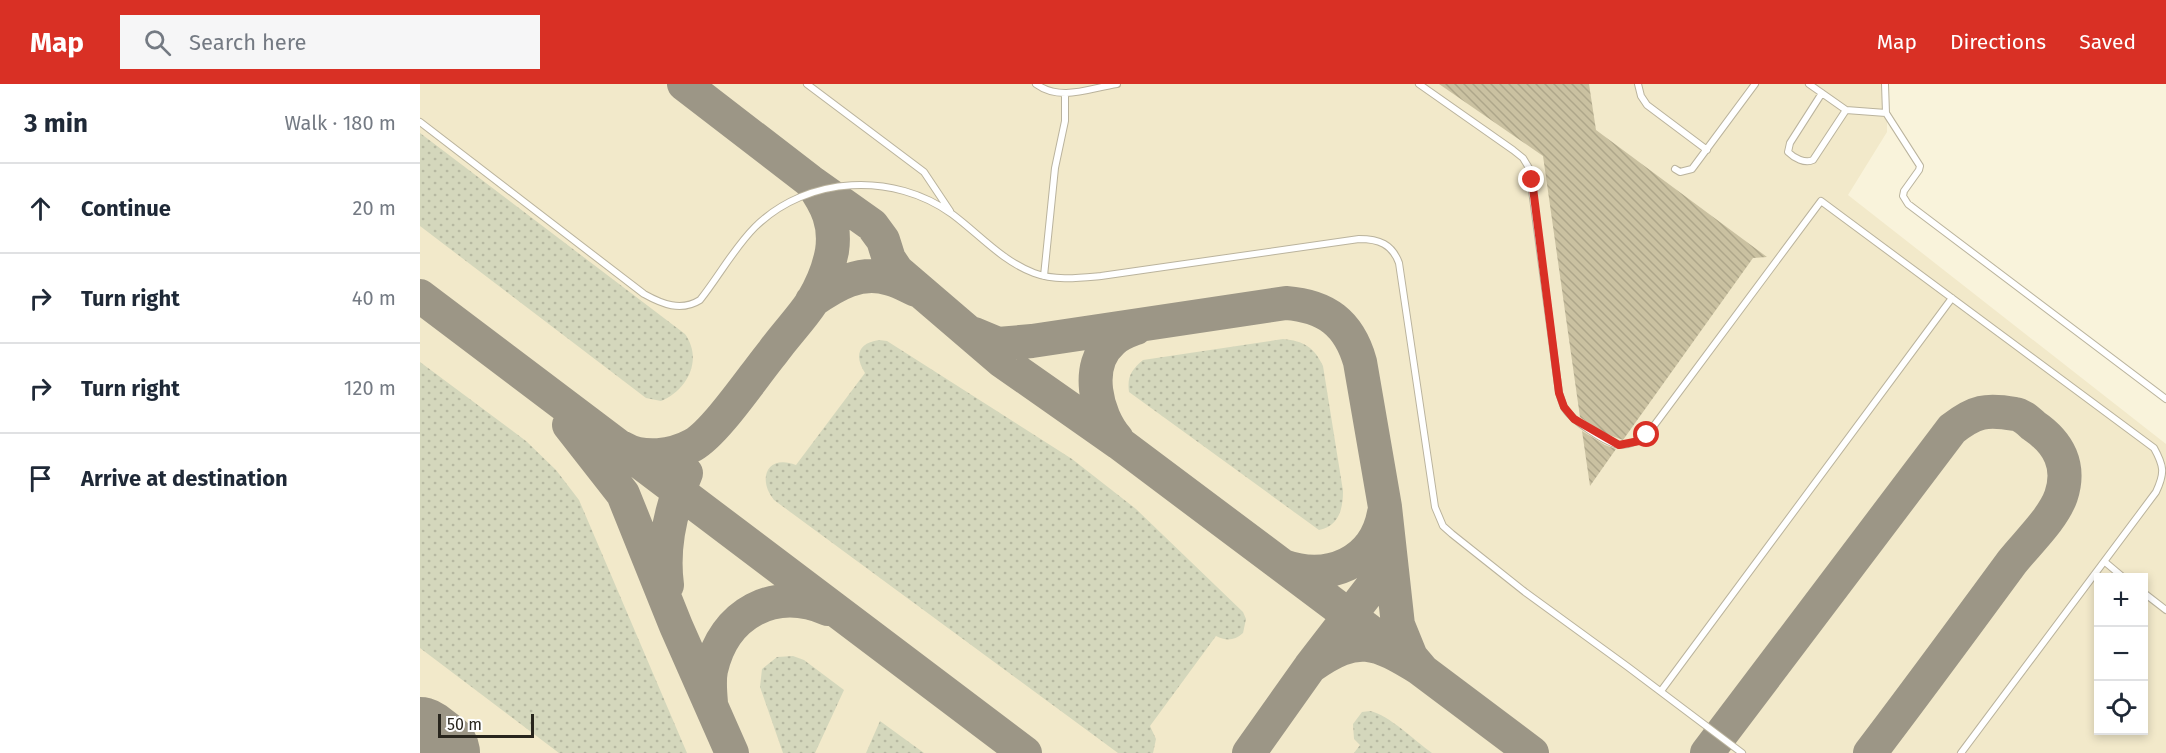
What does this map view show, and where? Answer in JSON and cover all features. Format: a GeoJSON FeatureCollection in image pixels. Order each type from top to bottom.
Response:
{"type":"FeatureCollection","features":[{"type":"Feature","properties":{"kind":"lane"},"geometry":{"type":"LineString","coordinates":[[807,84],[924,172],[952,214]]}},
{"type":"Feature","properties":{"kind":"lane"},"geometry":{"type":"LineString","coordinates":[[1036,84],[1041,88],[1065,95],[1117,84]]}},
{"type":"Feature","properties":{"kind":"lane"},"geometry":{"type":"LineString","coordinates":[[1419,84],[1513,150],[1523,158],[1529,168],[1559,393],[1564,407],[1574,419],[1619,445],[1639,441],[1647,435],[1821,201],[2154,448],[2161,462],[2163,478],[2157,492],[1961,753]]}},
{"type":"Feature","properties":{"kind":"lane"},"geometry":{"type":"LineString","coordinates":[[1638,84],[1641,96],[1647,105],[1707,150]]}},
{"type":"Feature","properties":{"kind":"lane"},"geometry":{"type":"LineString","coordinates":[[1676,169],[1680,172],[1692,169],[1755,84]]}},
{"type":"Feature","properties":{"kind":"lane"},"geometry":{"type":"LineString","coordinates":[[1809,84],[1846,110],[1886,113]]}},
{"type":"Feature","properties":{"kind":"lane"},"geometry":{"type":"LineString","coordinates":[[1885,84],[1886,113],[1920,166],[1904,191],[1903,196],[1908,204],[2166,399]]}},
{"type":"Feature","properties":{"kind":"lane"},"geometry":{"type":"LineString","coordinates":[[1822,93],[1790,143],[1788,152],[1791,155],[1802,161],[1813,160],[1846,110]]}},
{"type":"Feature","properties":{"kind":"lane"},"geometry":{"type":"LineString","coordinates":[[1044,276],[1055,168],[1065,121],[1065,95]]}},
{"type":"Feature","properties":{"kind":"lane"},"geometry":{"type":"LineString","coordinates":[[420,122],[644,294],[662,303],[680,306],[687,306],[700,300],[755,227],[771,213],[807,194],[868,184],[916,194],[952,214],[1012,261],[1044,276],[1075,278],[1101,276],[1359,239],[1373,239],[1391,247],[1399,263],[1435,507],[1443,526],[1525,592],[1742,753]]}},
{"type":"Feature","properties":{"kind":"lane"},"geometry":{"type":"LineString","coordinates":[[1661,691],[1952,298]]}},
{"type":"Feature","properties":{"kind":"lane"},"geometry":{"type":"LineString","coordinates":[[2104,562],[2118,573]]}},
{"type":"Feature","properties":{"kind":"lane"},"geometry":{"type":"LineString","coordinates":[[2148,596],[2166,610]]}},
{"type":"Feature","properties":{"kind":"shaded area"},"geometry":{"type":"Polygon","coordinates":[[[420,84],[1887,84],[1887,132],[1848,195],[2166,444],[2166,753],[420,753],[420,84]]]}},
{"type":"Feature","properties":{"kind":"green space"},"geometry":{"type":"Polygon","coordinates":[[[420,133],[685,334],[693,353],[692,363],[690,373],[679,389],[661,401],[646,398],[420,226],[420,133]]]}},
{"type":"Feature","properties":{"kind":"green space"},"geometry":{"type":"Polygon","coordinates":[[[1283,339],[1297,341],[1308,346],[1323,366],[1343,491],[1341,510],[1335,521],[1319,530],[1129,392],[1131,374],[1143,360],[1283,339]]]}},
{"type":"Feature","properties":{"kind":"green space"},"geometry":{"type":"Polygon","coordinates":[[[879,340],[887,341],[1072,459],[1136,509],[1243,612],[1246,619],[1243,633],[1230,639],[1216,636],[1150,726],[1156,739],[1153,753],[1118,753],[774,500],[766,484],[768,470],[778,463],[786,462],[796,465],[865,373],[859,356],[862,347],[879,340]]]}},
{"type":"Feature","properties":{"kind":"green space"},"geometry":{"type":"Polygon","coordinates":[[[420,362],[526,441],[556,470],[579,500],[687,753],[559,753],[420,648],[420,362]]]}},
{"type":"Feature","properties":{"kind":"green space"},"geometry":{"type":"Polygon","coordinates":[[[793,656],[804,660],[844,690],[815,753],[783,753],[760,687],[762,669],[777,657],[793,656]]]}},
{"type":"Feature","properties":{"kind":"green space"},"geometry":{"type":"Polygon","coordinates":[[[1370,711],[1393,723],[1432,753],[1354,753],[1360,745],[1354,739],[1353,724],[1362,712],[1370,711]]]}},
{"type":"Feature","properties":{"kind":"green space"},"geometry":{"type":"Polygon","coordinates":[[[880,721],[924,753],[866,753],[880,721]]]}},
{"type":"Feature","properties":{"kind":"building"},"geometry":{"type":"Polygon","coordinates":[[[1439,84],[1589,84],[1596,130],[1767,257],[1753,258],[1623,440],[1601,432],[1580,417],[1543,156],[1439,84]]]}},
{"type":"Feature","properties":{"kind":"building"},"geometry":{"type":"Polygon","coordinates":[[[1582,431],[1616,449],[1590,486],[1582,431]]]}},
{"type":"Feature","properties":{"kind":"taxiway"},"geometry":{"type":"LineString","coordinates":[[684,84],[810,181],[872,225],[883,240],[889,259],[897,271],[1002,361],[1119,443],[1532,753]]}},
{"type":"Feature","properties":{"kind":"taxiway"},"geometry":{"type":"LineString","coordinates":[[623,448],[640,454],[658,455],[676,452],[693,445],[713,428],[808,308],[824,277],[831,257],[833,241],[829,215],[812,184]]}},
{"type":"Feature","properties":{"kind":"taxiway"},"geometry":{"type":"LineString","coordinates":[[812,301],[839,284],[859,277],[879,276],[916,290]]}},
{"type":"Feature","properties":{"kind":"taxiway"},"geometry":{"type":"LineString","coordinates":[[420,296],[1025,753]]}},
{"type":"Feature","properties":{"kind":"taxiway"},"geometry":{"type":"LineString","coordinates":[[974,334],[998,344],[1032,341],[1286,303],[1313,308],[1334,319],[1349,337],[1360,362],[1385,507],[1398,625],[1411,657],[1422,670],[1379,647],[1366,645],[1354,645],[1341,649],[1310,667]]}},
{"type":"Feature","properties":{"kind":"taxiway"},"geometry":{"type":"LineString","coordinates":[[1117,439],[1103,417],[1099,404],[1096,390],[1098,363],[1103,351],[1112,341],[1136,328]]}},
{"type":"Feature","properties":{"kind":"taxiway"},"geometry":{"type":"LineString","coordinates":[[1707,753],[1952,429],[1967,418],[1981,413],[2015,414],[2025,418],[2050,440],[2061,456],[2065,475],[2057,505],[1870,753]]}},
{"type":"Feature","properties":{"kind":"taxiway"},"geometry":{"type":"LineString","coordinates":[[569,425],[623,494],[676,626],[732,753]]}},
{"type":"Feature","properties":{"kind":"taxiway"},"geometry":{"type":"LineString","coordinates":[[667,585],[666,556],[669,528],[686,473]]}},
{"type":"Feature","properties":{"kind":"taxiway"},"geometry":{"type":"LineString","coordinates":[[1283,566],[1316,572],[1347,564],[1371,545],[1384,513]]}},
{"type":"Feature","properties":{"kind":"taxiway"},"geometry":{"type":"LineString","coordinates":[[1249,753],[1310,667],[1371,588],[1384,567],[1388,549]]}},
{"type":"Feature","properties":{"kind":"taxiway"},"geometry":{"type":"LineString","coordinates":[[711,703],[711,670],[727,633],[739,620],[771,603],[789,601],[808,603],[828,609]]}},
{"type":"Feature","properties":{"kind":"runway"},"geometry":{"type":"LineString","coordinates":[[420,740],[437,753]]}},
{"type":"Feature","properties":{"kind":"route"},"geometry":{"type":"LineString","coordinates":[[1532,180],[1559,393],[1564,407],[1574,419],[1608,441],[1619,445],[1639,441],[1647,435]]}}]}
